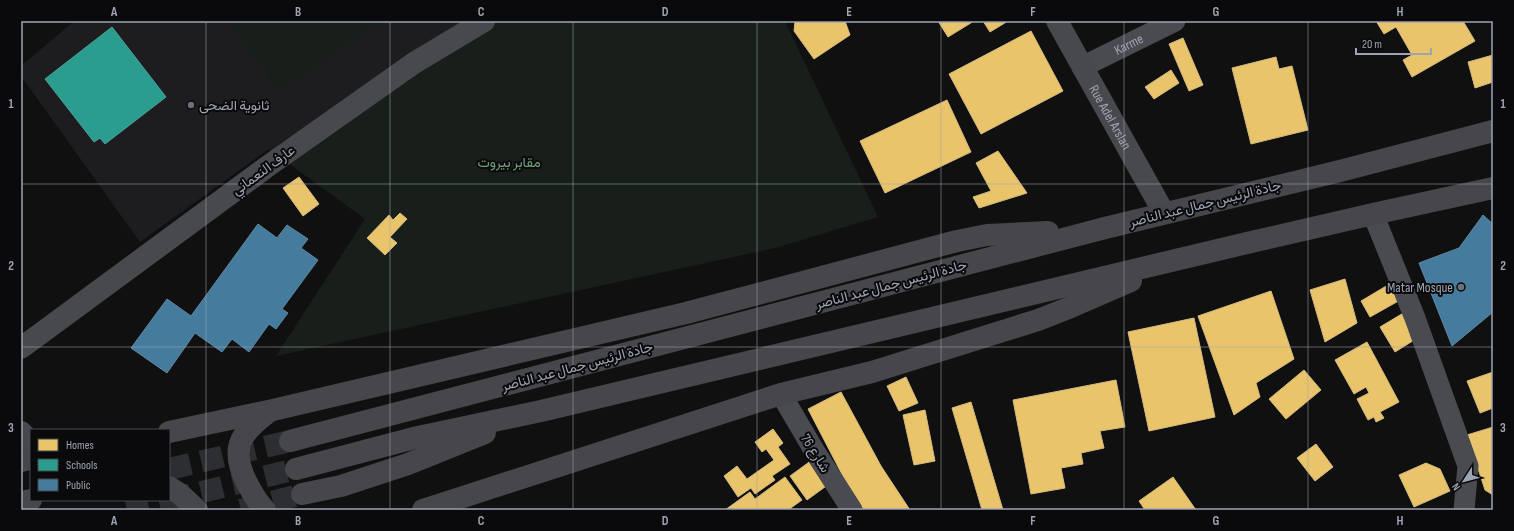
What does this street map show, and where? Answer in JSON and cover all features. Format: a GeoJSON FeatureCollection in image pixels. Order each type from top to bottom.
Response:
{"type":"FeatureCollection","features":[{"type":"Feature","properties":{"kind":"highway","name":"جادة الرئيس جمال عبد الناصر"},"geometry":{"type":"LineString","coordinates":[[290,441],[1105,228],[1340,171],[1493,131]]}},
{"type":"Feature","properties":{"kind":"highway"},"geometry":{"type":"LineString","coordinates":[[296,469],[418,437],[541,411],[1184,258],[1493,188]]}},
{"type":"Feature","properties":{"kind":"highway"},"geometry":{"type":"LineString","coordinates":[[170,432],[273,410],[686,313],[957,241],[987,235],[1105,228]]}},
{"type":"Feature","properties":{"kind":"highway"},"geometry":{"type":"LineString","coordinates":[[423,510],[781,394],[872,372],[1038,320],[1184,258]]}},
{"type":"Feature","properties":{"kind":"highway"},"geometry":{"type":"LineString","coordinates":[[265,510],[247,483],[240,468],[238,453],[243,438],[248,430],[256,422],[273,410]]}},
{"type":"Feature","properties":{"kind":"highway"},"geometry":{"type":"LineString","coordinates":[[302,494],[341,486],[408,464],[541,411]]}},
{"type":"Feature","properties":{"kind":"main road"},"geometry":{"type":"LineString","coordinates":[[170,488],[180,494],[197,510]]}},
{"type":"Feature","properties":{"kind":"street","name":"عارف النعماني"},"geometry":{"type":"LineString","coordinates":[[21,348],[268,166],[414,63],[484,21]]}},
{"type":"Feature","properties":{"kind":"street","name":"Rue Adel Arslan"},"geometry":{"type":"LineString","coordinates":[[1057,21],[1164,213]]}},
{"type":"Feature","properties":{"kind":"street","name":"Karme"},"geometry":{"type":"LineString","coordinates":[[1082,67],[1175,21]]}},
{"type":"Feature","properties":{"kind":"street"},"geometry":{"type":"LineString","coordinates":[[1373,214],[1415,318],[1468,466],[1464,510]]}},
{"type":"Feature","properties":{"kind":"street","name":"عارف النعماني"},"geometry":{"type":"LineString","coordinates":[[21,361],[47,328]]}},
{"type":"Feature","properties":{"kind":"street","name":"شارع 76"},"geometry":{"type":"LineString","coordinates":[[781,394],[815,452],[852,510]]}},
{"type":"Feature","properties":{"kind":"street"},"geometry":{"type":"LineString","coordinates":[[21,432],[30,441]]}},
{"type":"Feature","properties":{"kind":"shaded area","name":"ثانوية الضحى"},"geometry":{"type":"Polygon","coordinates":[[[74,21],[467,21],[296,134],[269,149],[140,242],[21,76],[21,66],[74,21]]]}},
{"type":"Feature","properties":{"kind":"green space"},"geometry":{"type":"Polygon","coordinates":[[[229,21],[377,21],[378,22],[279,92],[229,21]]]}},
{"type":"Feature","properties":{"kind":"green space","name":"مقابر بيروت"},"geometry":{"type":"Polygon","coordinates":[[[467,21],[785,21],[878,217],[775,248],[276,356],[365,219],[269,149],[296,134],[467,21]]]}},
{"type":"Feature","properties":{"kind":"building: Homes"},"geometry":{"type":"Polygon","coordinates":[[[795,21],[845,21],[850,35],[814,59],[794,31],[795,21]]]}},
{"type":"Feature","properties":{"kind":"building: Homes"},"geometry":{"type":"Polygon","coordinates":[[[938,21],[974,21],[948,37],[938,21]]]}},
{"type":"Feature","properties":{"kind":"building: Homes"},"geometry":{"type":"Polygon","coordinates":[[[983,21],[1008,21],[990,32],[983,21]]]}},
{"type":"Feature","properties":{"kind":"building: Homes"},"geometry":{"type":"Polygon","coordinates":[[[1376,21],[1463,21],[1475,41],[1412,77],[1403,60],[1412,55],[1396,27],[1384,34],[1376,21]]]}},
{"type":"Feature","properties":{"kind":"building: Homes"},"geometry":{"type":"Polygon","coordinates":[[[1031,31],[1063,91],[981,134],[949,74],[1031,31]]]}},
{"type":"Feature","properties":{"kind":"building: Homes"},"geometry":{"type":"Polygon","coordinates":[[[1183,38],[1203,85],[1189,91],[1169,44],[1183,38]]]}},
{"type":"Feature","properties":{"kind":"building: Homes"},"geometry":{"type":"Polygon","coordinates":[[[1493,55],[1493,82],[1475,88],[1468,62],[1493,55]]]}},
{"type":"Feature","properties":{"kind":"building: Homes"},"geometry":{"type":"Polygon","coordinates":[[[1276,57],[1279,69],[1292,66],[1308,130],[1251,144],[1232,68],[1276,57]]]}},
{"type":"Feature","properties":{"kind":"building: Homes"},"geometry":{"type":"Polygon","coordinates":[[[1171,70],[1179,83],[1154,99],[1145,87],[1171,70]]]}},
{"type":"Feature","properties":{"kind":"building: Homes"},"geometry":{"type":"Polygon","coordinates":[[[947,100],[971,152],[885,193],[860,141],[947,100]]]}},
{"type":"Feature","properties":{"kind":"building: Homes"},"geometry":{"type":"Polygon","coordinates":[[[998,151],[1027,193],[979,208],[973,197],[991,191],[976,163],[998,151]]]}},
{"type":"Feature","properties":{"kind":"building: Homes"},"geometry":{"type":"Polygon","coordinates":[[[299,177],[319,204],[303,216],[283,188],[299,177]]]}},
{"type":"Feature","properties":{"kind":"building: Homes"},"geometry":{"type":"Polygon","coordinates":[[[400,213],[407,219],[390,237],[397,243],[385,255],[367,238],[389,215],[393,220],[400,213]]]}},
{"type":"Feature","properties":{"kind":"building: Homes"},"geometry":{"type":"Polygon","coordinates":[[[1345,279],[1357,323],[1325,342],[1310,290],[1345,279]]]}},
{"type":"Feature","properties":{"kind":"building: Homes"},"geometry":{"type":"Polygon","coordinates":[[[1393,282],[1402,299],[1370,317],[1361,301],[1393,282]]]}},
{"type":"Feature","properties":{"kind":"building: Homes"},"geometry":{"type":"Polygon","coordinates":[[[1271,291],[1294,359],[1256,383],[1260,397],[1234,415],[1198,316],[1271,291]]]}},
{"type":"Feature","properties":{"kind":"building: Homes"},"geometry":{"type":"Polygon","coordinates":[[[1405,312],[1419,337],[1395,352],[1380,327],[1405,312]]]}},
{"type":"Feature","properties":{"kind":"building: Homes"},"geometry":{"type":"Polygon","coordinates":[[[1194,318],[1215,417],[1149,431],[1128,332],[1194,318]]]}},
{"type":"Feature","properties":{"kind":"building: Homes"},"geometry":{"type":"Polygon","coordinates":[[[1367,342],[1399,402],[1380,412],[1384,418],[1376,422],[1374,417],[1368,420],[1357,399],[1369,393],[1366,387],[1354,394],[1335,360],[1367,342]]]}},
{"type":"Feature","properties":{"kind":"building: Homes"},"geometry":{"type":"Polygon","coordinates":[[[1304,370],[1321,390],[1286,419],[1269,399],[1304,370]]]}},
{"type":"Feature","properties":{"kind":"building: Homes"},"geometry":{"type":"Polygon","coordinates":[[[1493,372],[1493,408],[1480,413],[1467,381],[1493,372]]]}},
{"type":"Feature","properties":{"kind":"building: Homes"},"geometry":{"type":"Polygon","coordinates":[[[906,377],[918,403],[899,411],[887,386],[906,377]]]}},
{"type":"Feature","properties":{"kind":"building: Homes"},"geometry":{"type":"Polygon","coordinates":[[[1116,380],[1125,427],[1100,431],[1104,448],[1081,453],[1083,464],[1061,468],[1065,488],[1031,494],[1013,400],[1116,380]]]}},
{"type":"Feature","properties":{"kind":"building: Homes"},"geometry":{"type":"Polygon","coordinates":[[[841,392],[881,466],[910,510],[864,510],[847,484],[808,409],[841,392]]]}},
{"type":"Feature","properties":{"kind":"building: Homes"},"geometry":{"type":"Polygon","coordinates":[[[971,402],[1003,510],[982,510],[952,408],[971,402]]]}},
{"type":"Feature","properties":{"kind":"building: Homes"},"geometry":{"type":"Polygon","coordinates":[[[925,410],[935,461],[914,465],[903,415],[925,410]]]}},
{"type":"Feature","properties":{"kind":"building: Homes"},"geometry":{"type":"Polygon","coordinates":[[[1493,427],[1493,495],[1485,490],[1467,435],[1493,427]]]}},
{"type":"Feature","properties":{"kind":"building: Homes"},"geometry":{"type":"Polygon","coordinates":[[[773,429],[783,443],[778,447],[790,464],[772,476],[775,480],[755,494],[751,488],[738,497],[724,476],[737,466],[747,479],[774,460],[766,449],[762,452],[755,442],[773,429]]]}},
{"type":"Feature","properties":{"kind":"building: Homes"},"geometry":{"type":"Polygon","coordinates":[[[1316,444],[1333,467],[1315,481],[1297,458],[1316,444]]]}},
{"type":"Feature","properties":{"kind":"building: Homes"},"geometry":{"type":"Polygon","coordinates":[[[812,460],[829,484],[807,500],[790,476],[812,460]]]}},
{"type":"Feature","properties":{"kind":"building: Homes"},"geometry":{"type":"Polygon","coordinates":[[[1426,463],[1440,469],[1450,491],[1414,507],[1399,475],[1426,463]]]}},
{"type":"Feature","properties":{"kind":"building: Homes"},"geometry":{"type":"Polygon","coordinates":[[[785,477],[802,500],[788,510],[725,510],[750,492],[755,499],[785,477]]]}},
{"type":"Feature","properties":{"kind":"building: Homes"},"geometry":{"type":"Polygon","coordinates":[[[1173,477],[1196,510],[1145,510],[1139,501],[1173,477]]]}},
{"type":"Feature","properties":{"kind":"building: Schools"},"geometry":{"type":"Polygon","coordinates":[[[112,27],[166,97],[105,144],[100,138],[94,142],[45,79],[112,27]]]}},
{"type":"Feature","properties":{"kind":"building: Public","name":"Matar Mosque"},"geometry":{"type":"Polygon","coordinates":[[[1483,215],[1493,224],[1493,312],[1452,346],[1419,263],[1459,248],[1483,215]]]}},
{"type":"Feature","properties":{"kind":"building: Public"},"geometry":{"type":"Polygon","coordinates":[[[258,224],[277,238],[287,225],[308,239],[301,248],[318,260],[282,309],[288,313],[276,329],[269,324],[249,352],[232,339],[222,352],[195,333],[167,373],[131,348],[167,299],[191,316],[258,224]]]}},
{"type":"Feature","properties":{"kind":"tunnel"},"geometry":{"type":"LineString","coordinates":[[170,469],[290,441]]}},
{"type":"Feature","properties":{"kind":"tunnel"},"geometry":{"type":"LineString","coordinates":[[170,500],[296,469]]}},
{"type":"Feature","properties":{"kind":"tunnel"},"geometry":{"type":"LineString","coordinates":[[241,510],[302,494]]}},
{"type":"Feature","properties":{"kind":"tunnel"},"geometry":{"type":"LineString","coordinates":[[127,510],[165,501]]}},
{"type":"Feature","properties":{"kind":"place","name":"ثانوية الضحى"},"geometry":{"type":"Point","coordinates":[191,105]}},
{"type":"Feature","properties":{"kind":"place","name":"Matar Mosque"},"geometry":{"type":"Point","coordinates":[1461,287]}}]}
